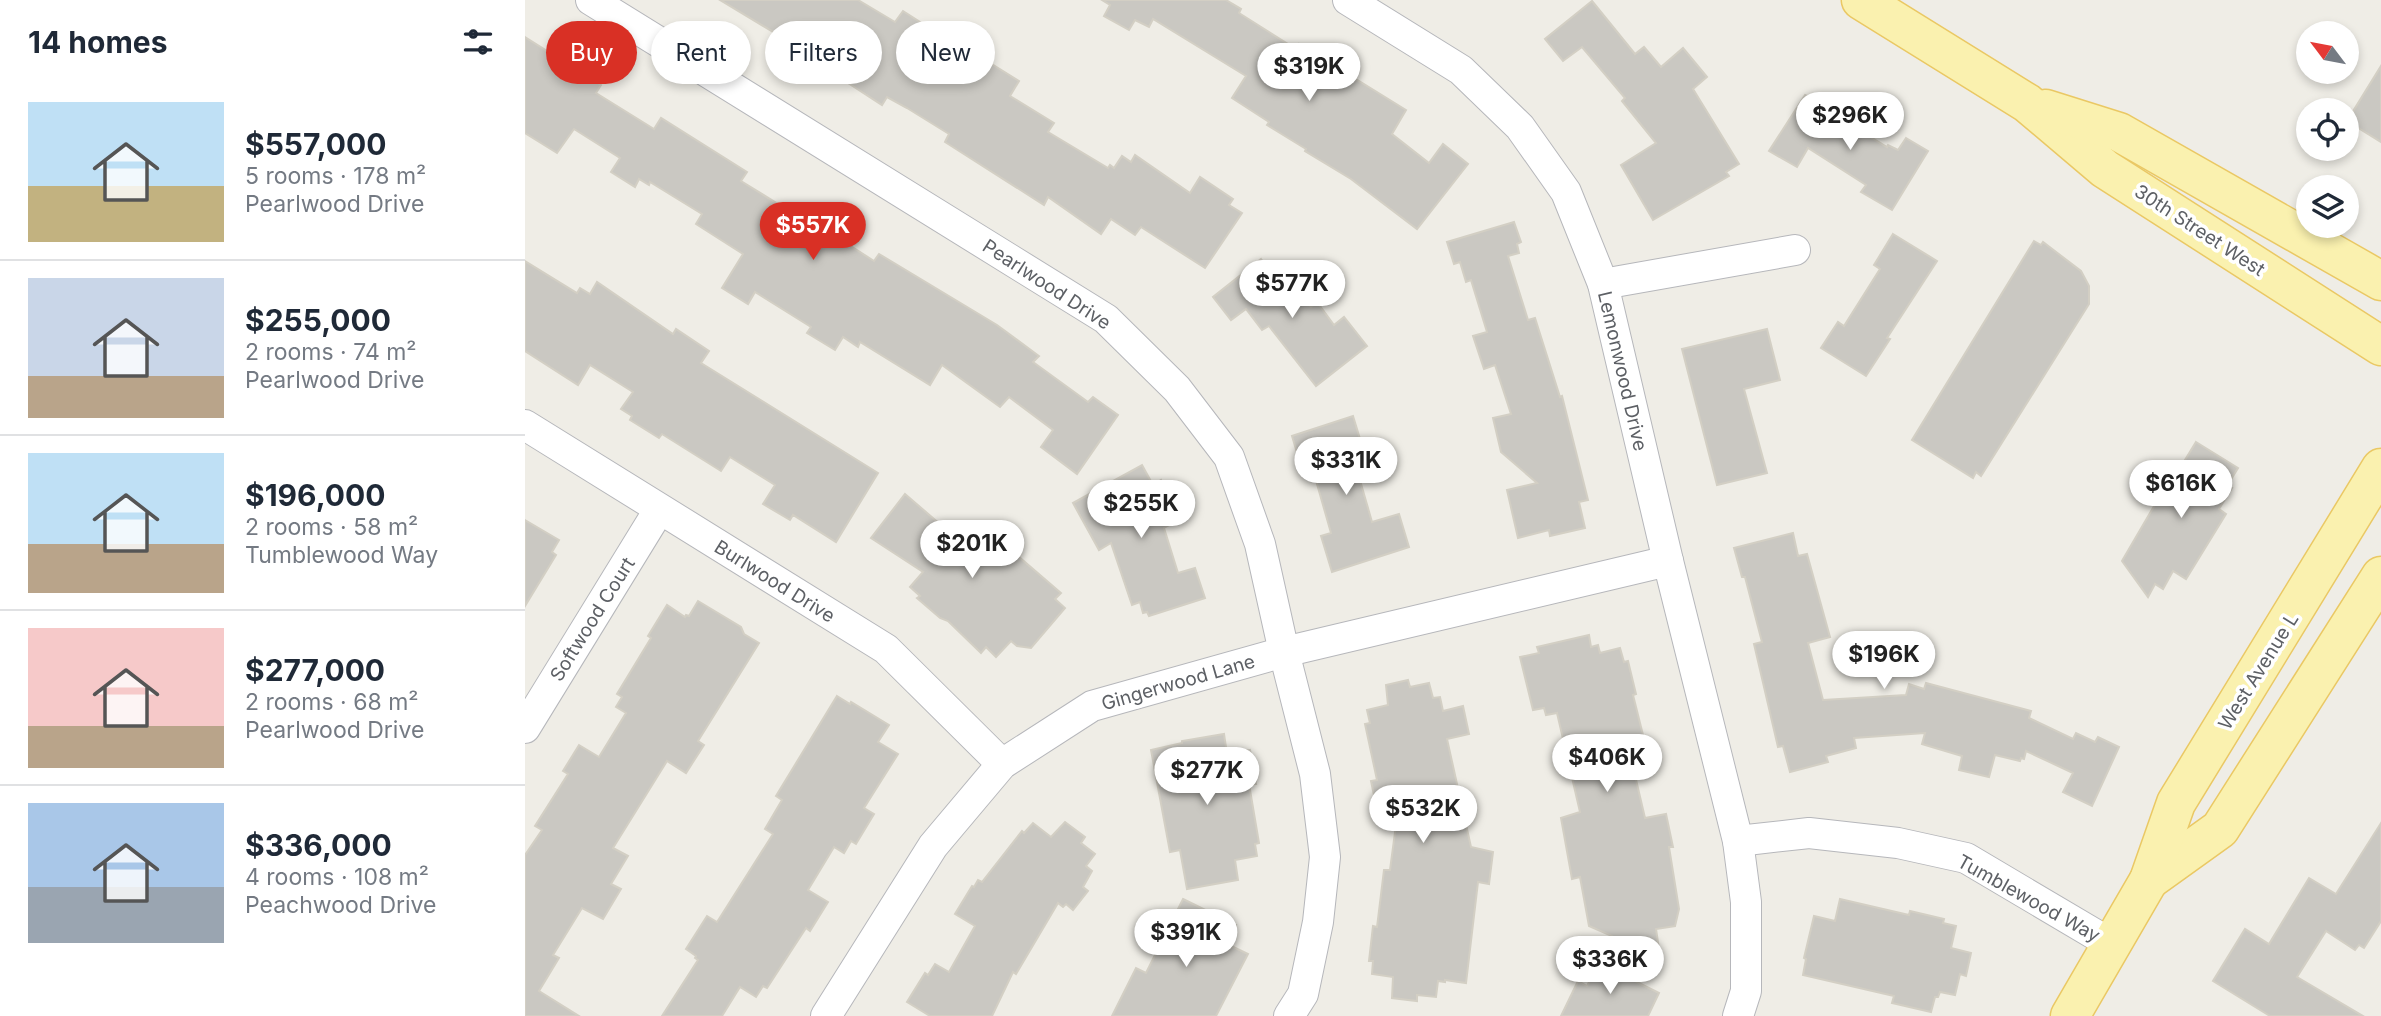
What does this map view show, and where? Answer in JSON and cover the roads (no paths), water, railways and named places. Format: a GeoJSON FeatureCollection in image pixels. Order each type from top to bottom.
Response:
{"type":"FeatureCollection","features":[{"type":"Feature","properties":{"kind":"main road","name":"30th Street West"},"geometry":{"type":"LineString","coordinates":[[1861,0],[2027,103],[2105,169],[2381,346]]}},
{"type":"Feature","properties":{"kind":"main road","name":"30th Street West"},"geometry":{"type":"LineString","coordinates":[[2027,103],[2119,132],[2381,281]]}},
{"type":"Feature","properties":{"kind":"main road","name":"West Avenue L"},"geometry":{"type":"LineString","coordinates":[[2070,1016],[2149,880],[2176,803],[2381,468]]}},
{"type":"Feature","properties":{"kind":"main road","name":"West Avenue L"},"geometry":{"type":"LineString","coordinates":[[2149,880],[2220,830],[2381,576]]}},
{"type":"Feature","properties":{"kind":"street","name":"Pearlwood Drive"},"geometry":{"type":"LineString","coordinates":[[591,0],[1106,319],[1177,389],[1229,457],[1260,544],[1315,774],[1325,857],[1318,922],[1303,994],[1289,1016]]}},
{"type":"Feature","properties":{"kind":"street","name":"Lemonwood Drive"},"geometry":{"type":"LineString","coordinates":[[1348,0],[1461,70],[1520,127],[1566,192],[1603,284],[1738,841],[1746,902],[1746,991],[1738,1016]]}},
{"type":"Feature","properties":{"kind":"street"},"geometry":{"type":"LineString","coordinates":[[1603,284],[1795,250]]}},
{"type":"Feature","properties":{"kind":"street","name":"Burlwood Drive"},"geometry":{"type":"LineString","coordinates":[[525,425],[886,649],[1002,764]]}},
{"type":"Feature","properties":{"kind":"street","name":"Softwood Court"},"geometry":{"type":"LineString","coordinates":[[525,728],[659,510]]}},
{"type":"Feature","properties":{"kind":"street","name":"Gingerwood Lane"},"geometry":{"type":"LineString","coordinates":[[826,1016],[933,846],[1002,764],[1092,706],[1284,652],[1668,561]]}},
{"type":"Feature","properties":{"kind":"street","name":"Tumblewood Way"},"geometry":{"type":"LineString","coordinates":[[1738,841],[1809,832],[1898,842],[1966,858],[2113,945]]}}]}
